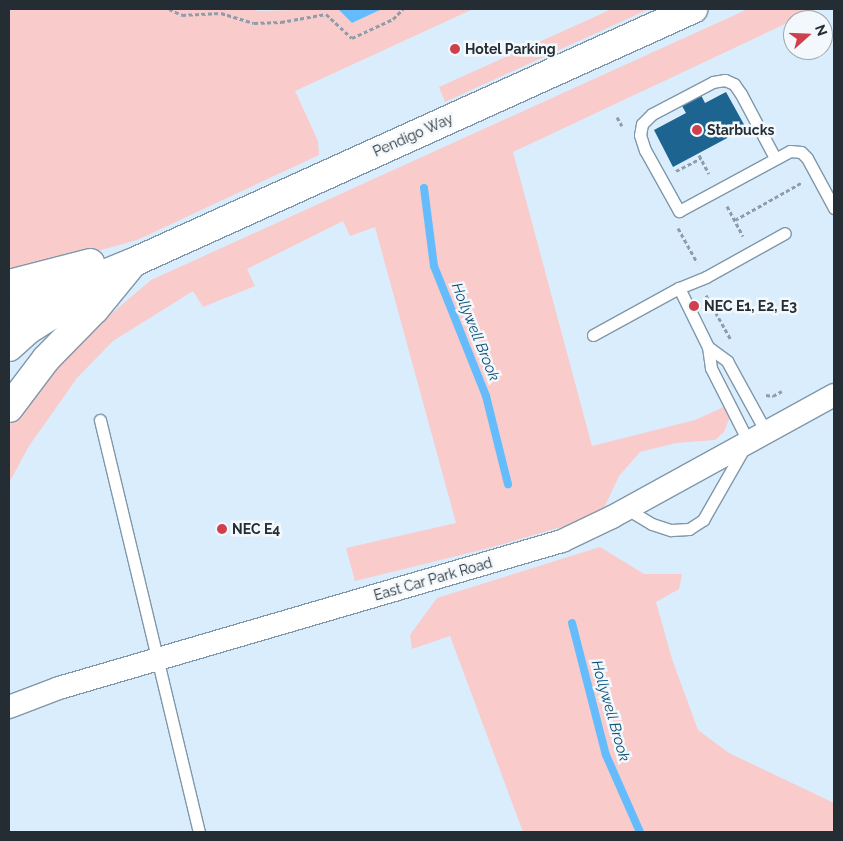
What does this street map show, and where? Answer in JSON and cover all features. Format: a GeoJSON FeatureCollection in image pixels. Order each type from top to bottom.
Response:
{"type":"FeatureCollection","features":[{"type":"Feature","properties":{"kind":"street","name":"Pendigo Way"},"geometry":{"type":"LineString","coordinates":[[9,313],[134,262],[693,9]]}},
{"type":"Feature","properties":{"kind":"street"},"geometry":{"type":"LineString","coordinates":[[9,284],[94,262],[134,262]]}},
{"type":"Feature","properties":{"kind":"street","name":"Pendigo Way"},"geometry":{"type":"LineString","coordinates":[[9,347],[28,330],[134,262]]}},
{"type":"Feature","properties":{"kind":"street"},"geometry":{"type":"LineString","coordinates":[[9,408],[46,358],[95,309],[134,262]]}},
{"type":"Feature","properties":{"kind":"street","name":"East Car Park Road"},"geometry":{"type":"LineString","coordinates":[[9,707],[59,688],[562,541],[627,509],[834,395]]}},
{"type":"Feature","properties":{"kind":"lane"},"geometry":{"type":"LineString","coordinates":[[775,158],[741,94],[734,84],[725,80],[713,82],[652,114],[642,124],[640,136],[645,150],[679,211],[790,151],[801,152],[808,158],[833,204]]}},
{"type":"Feature","properties":{"kind":"lane"},"geometry":{"type":"LineString","coordinates":[[593,335],[679,288],[706,277],[786,233]]}},
{"type":"Feature","properties":{"kind":"lane"},"geometry":{"type":"LineString","coordinates":[[679,288],[708,347],[711,368],[757,436]]}},
{"type":"Feature","properties":{"kind":"lane"},"geometry":{"type":"LineString","coordinates":[[708,347],[727,361],[757,436]]}},
{"type":"Feature","properties":{"kind":"lane"},"geometry":{"type":"LineString","coordinates":[[100,420],[159,658],[199,832]]}},
{"type":"Feature","properties":{"kind":"lane"},"geometry":{"type":"LineString","coordinates":[[627,509],[652,524],[671,530],[689,529],[703,520],[757,436]]}},
{"type":"Feature","properties":{"kind":"path"},"geometry":{"type":"LineString","coordinates":[[169,9],[182,14],[221,13],[254,23],[281,22],[326,14],[352,38],[393,19],[403,9]]}},
{"type":"Feature","properties":{"kind":"path"},"geometry":{"type":"LineString","coordinates":[[675,172],[700,157],[713,181]]}},
{"type":"Feature","properties":{"kind":"path"},"geometry":{"type":"LineString","coordinates":[[735,220],[806,180]]}},
{"type":"Feature","properties":{"kind":"path"},"geometry":{"type":"LineString","coordinates":[[722,198],[744,237]]}},
{"type":"Feature","properties":{"kind":"shaded area"},"geometry":{"type":"Polygon","coordinates":[[[9,9],[251,9],[257,11],[338,9],[352,23],[382,9],[473,9],[295,91],[318,141],[319,155],[137,240],[9,276],[9,9]]]}},
{"type":"Feature","properties":{"kind":"shaded area"},"geometry":{"type":"Polygon","coordinates":[[[612,9],[649,9],[445,102],[439,87],[612,9]]]}},
{"type":"Feature","properties":{"kind":"shaded area"},"geometry":{"type":"Polygon","coordinates":[[[748,9],[817,9],[783,10],[783,25],[513,152],[592,446],[695,420],[726,406],[729,419],[724,432],[715,440],[676,443],[640,452],[619,476],[604,508],[568,525],[489,548],[355,581],[346,548],[456,523],[375,227],[350,236],[343,221],[247,269],[255,286],[203,307],[193,291],[113,341],[77,378],[29,446],[9,483],[9,427],[20,408],[51,365],[151,280],[748,9]]]}},
{"type":"Feature","properties":{"kind":"shaded area"},"geometry":{"type":"Polygon","coordinates":[[[600,547],[644,574],[682,574],[679,589],[656,602],[672,659],[698,730],[729,753],[834,803],[834,832],[523,832],[450,636],[412,649],[410,635],[437,598],[600,547]]]}},
{"type":"Feature","properties":{"kind":"water"},"geometry":{"type":"Polygon","coordinates":[[[338,9],[382,9],[352,23],[338,9]]]}},
{"type":"Feature","properties":{"kind":"building"},"geometry":{"type":"Polygon","coordinates":[[[697,87],[705,103],[726,92],[746,128],[673,167],[654,130],[686,113],[677,97],[697,87]]]}},
{"type":"Feature","properties":{"kind":"waterway","name":"Hollywell Brook"},"geometry":{"type":"LineString","coordinates":[[424,188],[434,266],[486,396],[508,484]]}},
{"type":"Feature","properties":{"kind":"waterway","name":"Hollywell Brook"},"geometry":{"type":"LineString","coordinates":[[572,623],[606,755],[640,832]]}},
{"type":"Feature","properties":{"kind":"place","name":"Hotel Parking"},"geometry":{"type":"Point","coordinates":[455,49]}},
{"type":"Feature","properties":{"kind":"place","name":"Starbucks"},"geometry":{"type":"Point","coordinates":[697,130]}},
{"type":"Feature","properties":{"kind":"place","name":"NEC E1, E2, E3"},"geometry":{"type":"Point","coordinates":[694,306]}},
{"type":"Feature","properties":{"kind":"place","name":"NEC E4"},"geometry":{"type":"Point","coordinates":[222,529]}}]}
